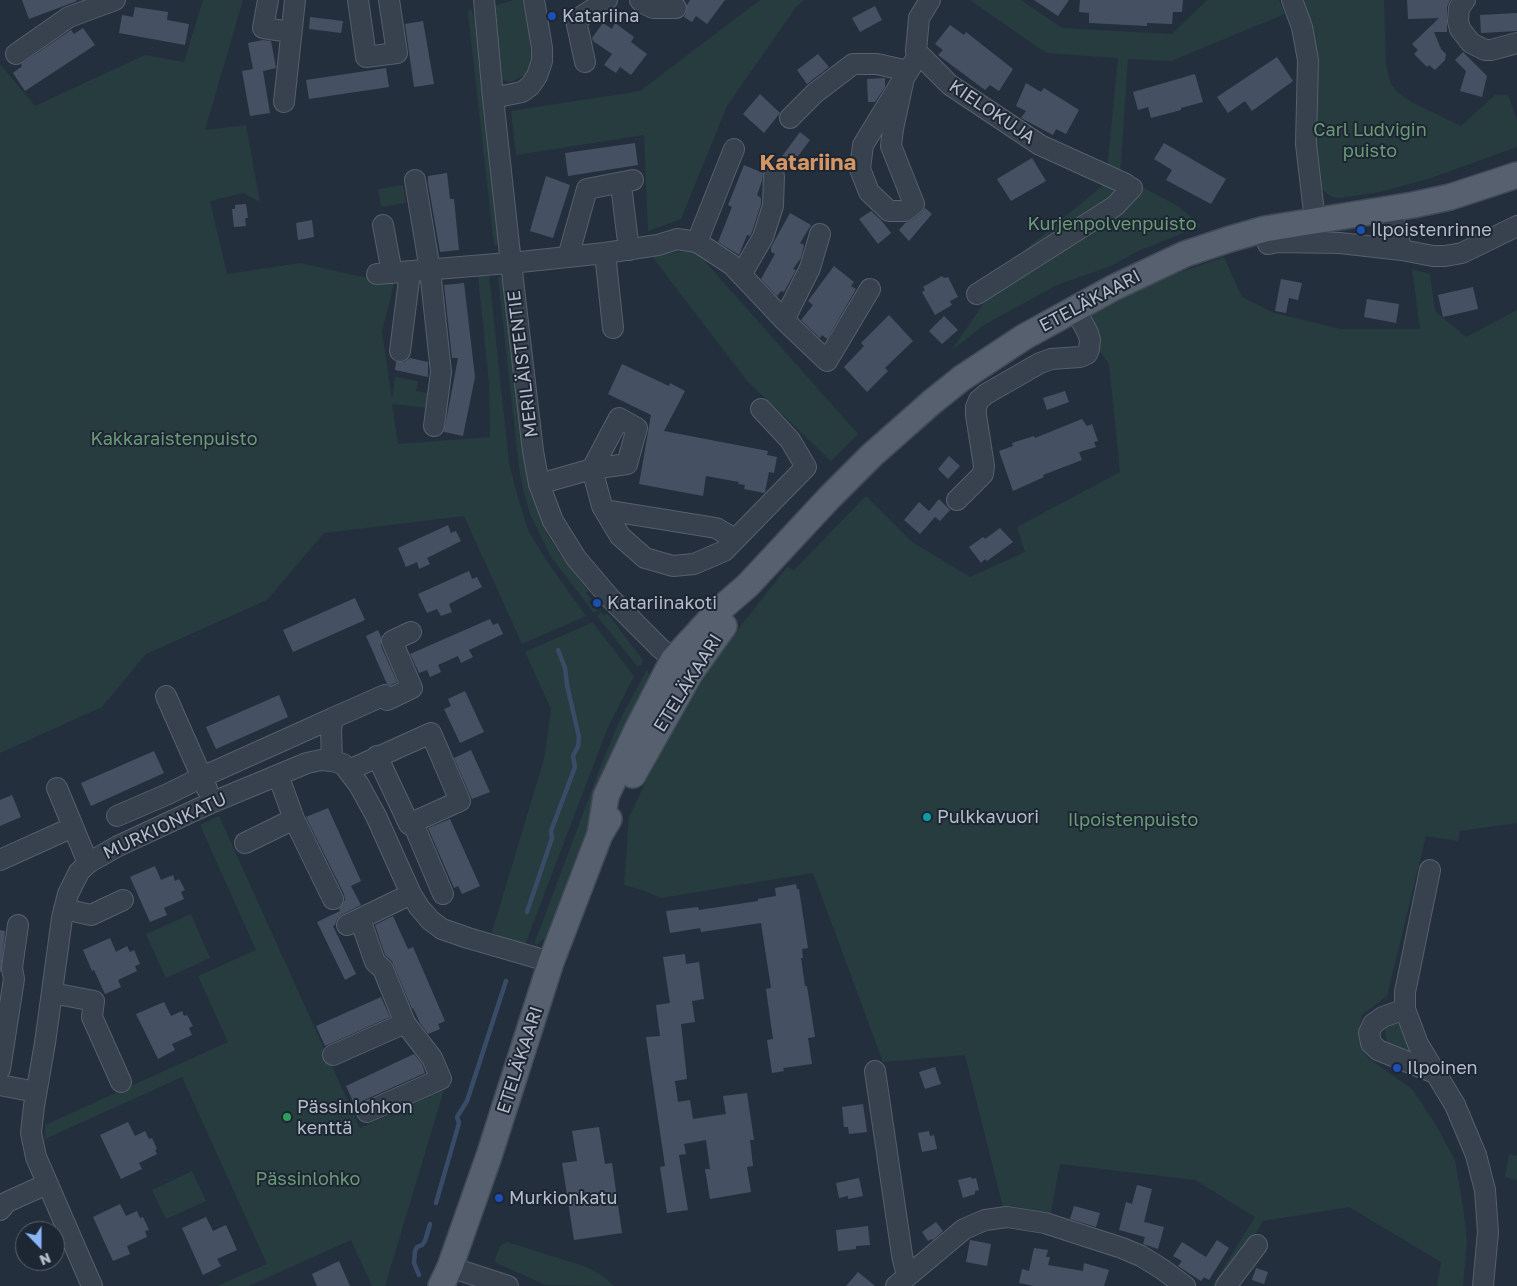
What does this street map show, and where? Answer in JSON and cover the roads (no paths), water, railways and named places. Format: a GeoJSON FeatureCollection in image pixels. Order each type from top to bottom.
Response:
{"type":"FeatureCollection","features":[{"type":"Feature","properties":{"kind":"main road","name":"ETELÄKAARI"},"geometry":{"type":"LineString","coordinates":[[446,1276],[489,1156],[551,962],[600,834],[606,796],[637,730],[717,612],[748,585],[828,498],[872,455],[932,402],[1001,352],[1075,308],[1144,272],[1185,254],[1230,238],[1265,229],[1390,209],[1450,197],[1517,175]]}},
{"type":"Feature","properties":{"kind":"street"},"geometry":{"type":"LineString","coordinates":[[16,54],[70,17],[115,0]]}},
{"type":"Feature","properties":{"kind":"street"},"geometry":{"type":"LineString","coordinates":[[268,0],[263,28],[291,32]]}},
{"type":"Feature","properties":{"kind":"street"},"geometry":{"type":"LineString","coordinates":[[284,102],[295,0]]}},
{"type":"Feature","properties":{"kind":"street"},"geometry":{"type":"LineString","coordinates":[[358,0],[366,57],[397,53],[388,0]]}},
{"type":"Feature","properties":{"kind":"street","name":"MERILÄISTENTIE"},"geometry":{"type":"LineString","coordinates":[[484,0],[493,98],[533,451],[540,484],[553,521],[576,558],[609,596],[682,666]]}},
{"type":"Feature","properties":{"kind":"street"},"geometry":{"type":"LineString","coordinates":[[493,98],[522,92],[530,86],[537,76],[542,61],[542,48],[534,0]]}},
{"type":"Feature","properties":{"kind":"street"},"geometry":{"type":"LineString","coordinates":[[585,62],[576,20],[607,0]]}},
{"type":"Feature","properties":{"kind":"street"},"geometry":{"type":"LineString","coordinates":[[640,0],[653,8],[676,8]]}},
{"type":"Feature","properties":{"kind":"street"},"geometry":{"type":"LineString","coordinates":[[906,75],[893,128],[891,146],[914,204],[905,211],[889,212],[869,192],[860,169],[863,145],[906,75],[919,54],[916,51],[919,18],[930,0]]}},
{"type":"Feature","properties":{"kind":"street"},"geometry":{"type":"LineString","coordinates":[[1292,0],[1302,27],[1308,60],[1306,144],[1315,221]]}},
{"type":"Feature","properties":{"kind":"street"},"geometry":{"type":"LineString","coordinates":[[1465,0],[1459,8],[1458,21],[1460,29],[1471,43],[1485,50],[1491,50],[1517,43]]}},
{"type":"Feature","properties":{"kind":"street","name":"KIELOKUJA"},"geometry":{"type":"LineString","coordinates":[[919,54],[950,86],[1040,145],[1129,186],[1115,206],[977,294]]}},
{"type":"Feature","properties":{"kind":"street"},"geometry":{"type":"LineString","coordinates":[[790,118],[815,93],[853,64],[877,64],[906,75]]}},
{"type":"Feature","properties":{"kind":"street"},"geometry":{"type":"LineString","coordinates":[[697,242],[734,149]]}},
{"type":"Feature","properties":{"kind":"street"},"geometry":{"type":"LineString","coordinates":[[742,275],[766,229],[773,206],[774,176]]}},
{"type":"Feature","properties":{"kind":"street"},"geometry":{"type":"LineString","coordinates":[[400,351],[402,272],[415,180]]}},
{"type":"Feature","properties":{"kind":"street"},"geometry":{"type":"LineString","coordinates":[[568,257],[587,189],[627,187],[629,250]]}},
{"type":"Feature","properties":{"kind":"street"},"geometry":{"type":"LineString","coordinates":[[1390,209],[1402,250]]}},
{"type":"Feature","properties":{"kind":"street"},"geometry":{"type":"LineString","coordinates":[[383,225],[441,372],[434,426]]}},
{"type":"Feature","properties":{"kind":"street"},"geometry":{"type":"LineString","coordinates":[[1265,229],[1268,244],[1278,242],[1340,243],[1445,256],[1462,253],[1517,226]]}},
{"type":"Feature","properties":{"kind":"street"},"geometry":{"type":"LineString","coordinates":[[784,320],[810,268],[820,234]]}},
{"type":"Feature","properties":{"kind":"street"},"geometry":{"type":"LineString","coordinates":[[402,272],[605,253],[658,245],[677,239],[697,242],[732,265],[827,362],[870,289]]}},
{"type":"Feature","properties":{"kind":"street"},"geometry":{"type":"LineString","coordinates":[[605,253],[613,328]]}},
{"type":"Feature","properties":{"kind":"street"},"geometry":{"type":"LineString","coordinates":[[957,500],[983,474],[984,466],[976,414],[979,400],[1040,363],[1051,359],[1080,357],[1087,354],[1090,340],[1075,308]]}},
{"type":"Feature","properties":{"kind":"street"},"geometry":{"type":"LineString","coordinates":[[540,484],[592,469],[604,510],[620,536],[645,558],[672,566],[694,564],[724,551],[806,467],[790,440],[761,409]]}},
{"type":"Feature","properties":{"kind":"street"},"geometry":{"type":"LineString","coordinates":[[604,510],[716,528],[735,539]]}},
{"type":"Feature","properties":{"kind":"street"},"geometry":{"type":"LineString","coordinates":[[117,816],[385,695],[387,700],[412,688],[392,640],[411,632]]}},
{"type":"Feature","properties":{"kind":"street"},"geometry":{"type":"LineString","coordinates":[[166,696],[213,802]]}},
{"type":"Feature","properties":{"kind":"street"},"geometry":{"type":"LineString","coordinates":[[334,718],[331,729],[340,765],[360,785],[411,894],[430,920],[442,929],[551,962]]}},
{"type":"Feature","properties":{"kind":"street"},"geometry":{"type":"LineString","coordinates":[[340,765],[377,756],[431,734],[460,801],[409,824]]}},
{"type":"Feature","properties":{"kind":"street"},"geometry":{"type":"LineString","coordinates":[[377,756],[409,824],[415,828],[443,894]]}},
{"type":"Feature","properties":{"kind":"street","name":"MURKIONKATU"},"geometry":{"type":"LineString","coordinates":[[92,1286],[36,1157],[31,1133],[64,909],[68,894],[79,872],[88,863],[118,846],[213,802],[307,763],[321,760],[340,765]]}},
{"type":"Feature","properties":{"kind":"street"},"geometry":{"type":"LineString","coordinates":[[278,775],[294,819],[332,899]]}},
{"type":"Feature","properties":{"kind":"street"},"geometry":{"type":"LineString","coordinates":[[57,788],[88,863]]}},
{"type":"Feature","properties":{"kind":"street"},"geometry":{"type":"LineString","coordinates":[[245,842],[294,819]]}},
{"type":"Feature","properties":{"kind":"street"},"geometry":{"type":"LineString","coordinates":[[0,860],[73,827]]}},
{"type":"Feature","properties":{"kind":"street"},"geometry":{"type":"LineString","coordinates":[[1430,870],[1405,992],[1405,1009],[1418,1044],[1455,1105],[1476,1156],[1484,1190],[1488,1232],[1483,1286]]}},
{"type":"Feature","properties":{"kind":"street"},"geometry":{"type":"LineString","coordinates":[[367,1112],[441,1079],[432,1058],[405,1023],[384,969],[375,962],[353,922],[411,894]]}},
{"type":"Feature","properties":{"kind":"street"},"geometry":{"type":"LineString","coordinates":[[64,909],[91,915],[123,900]]}},
{"type":"Feature","properties":{"kind":"street"},"geometry":{"type":"LineString","coordinates":[[0,1069],[14,979],[12,968],[18,925]]}},
{"type":"Feature","properties":{"kind":"street"},"geometry":{"type":"LineString","coordinates":[[52,994],[94,1001],[92,1017],[121,1082]]}},
{"type":"Feature","properties":{"kind":"street"},"geometry":{"type":"LineString","coordinates":[[1405,1009],[1383,1017],[1373,1024],[1369,1034],[1371,1043],[1378,1050],[1436,1072]]}},
{"type":"Feature","properties":{"kind":"street"},"geometry":{"type":"LineString","coordinates":[[333,1056],[405,1023]]}},
{"type":"Feature","properties":{"kind":"street"},"geometry":{"type":"LineString","coordinates":[[875,1071],[905,1268],[902,1280]]}},
{"type":"Feature","properties":{"kind":"street"},"geometry":{"type":"LineString","coordinates":[[0,1085],[36,1092]]}},
{"type":"Feature","properties":{"kind":"street"},"geometry":{"type":"LineString","coordinates":[[0,1210],[7,1202],[47,1184]]}},
{"type":"Feature","properties":{"kind":"street"},"geometry":{"type":"LineString","coordinates":[[902,1280],[964,1229],[985,1220],[1006,1217],[1045,1223],[1122,1248],[1142,1256],[1155,1264],[1182,1285]]}},
{"type":"Feature","properties":{"kind":"street"},"geometry":{"type":"LineString","coordinates":[[1226,1286],[1257,1245]]}},
{"type":"Feature","properties":{"kind":"street"},"geometry":{"type":"LineString","coordinates":[[446,1276],[508,1286]]}},
{"type":"Feature","properties":{"kind":"waterway"},"geometry":{"type":"LineString","coordinates":[[527,912],[552,838],[551,831],[575,767],[573,756],[578,746],[579,737],[565,668],[558,650]]}},
{"type":"Feature","properties":{"kind":"waterway"},"geometry":{"type":"LineString","coordinates":[[436,1203],[459,1123],[457,1117],[467,1101],[506,981]]}},
{"type":"Feature","properties":{"kind":"waterway"},"geometry":{"type":"LineString","coordinates":[[419,1275],[414,1263],[415,1251],[425,1241],[430,1224]]}},
{"type":"Feature","properties":{"kind":"place","name":"Katariina"},"geometry":{"type":"Point","coordinates":[552,16]}},
{"type":"Feature","properties":{"kind":"place","name":"Ilpoistenrinne"},"geometry":{"type":"Point","coordinates":[1361,230]}},
{"type":"Feature","properties":{"kind":"place","name":"Katariinakoti"},"geometry":{"type":"Point","coordinates":[597,603]}},
{"type":"Feature","properties":{"kind":"place","name":"Pulkkavuori"},"geometry":{"type":"Point","coordinates":[927,817]}},
{"type":"Feature","properties":{"kind":"place","name":"Ilpoinen"},"geometry":{"type":"Point","coordinates":[1397,1068]}},
{"type":"Feature","properties":{"kind":"place","name":"Pässinlohkon kenttä"},"geometry":{"type":"Point","coordinates":[287,1117]}},
{"type":"Feature","properties":{"kind":"place","name":"Murkionkatu"},"geometry":{"type":"Point","coordinates":[499,1198]}},
{"type":"Feature","properties":{"kind":"district","name":"Katariina"},"geometry":{"type":"Point","coordinates":[808,163]}},
{"type":"Feature","properties":{"kind":"park label","name":"Carl Ludvigin puisto"},"geometry":{"type":"Point","coordinates":[1370,140]}},
{"type":"Feature","properties":{"kind":"park label","name":"Kurjenpolvenpuisto"},"geometry":{"type":"Point","coordinates":[1112,224]}},
{"type":"Feature","properties":{"kind":"park label","name":"Kakkaraistenpuisto"},"geometry":{"type":"Point","coordinates":[174,439]}},
{"type":"Feature","properties":{"kind":"park label","name":"Ilpoistenpuisto"},"geometry":{"type":"Point","coordinates":[1133,820]}},
{"type":"Feature","properties":{"kind":"park label","name":"Pässinlohko"},"geometry":{"type":"Point","coordinates":[308,1179]}}]}
